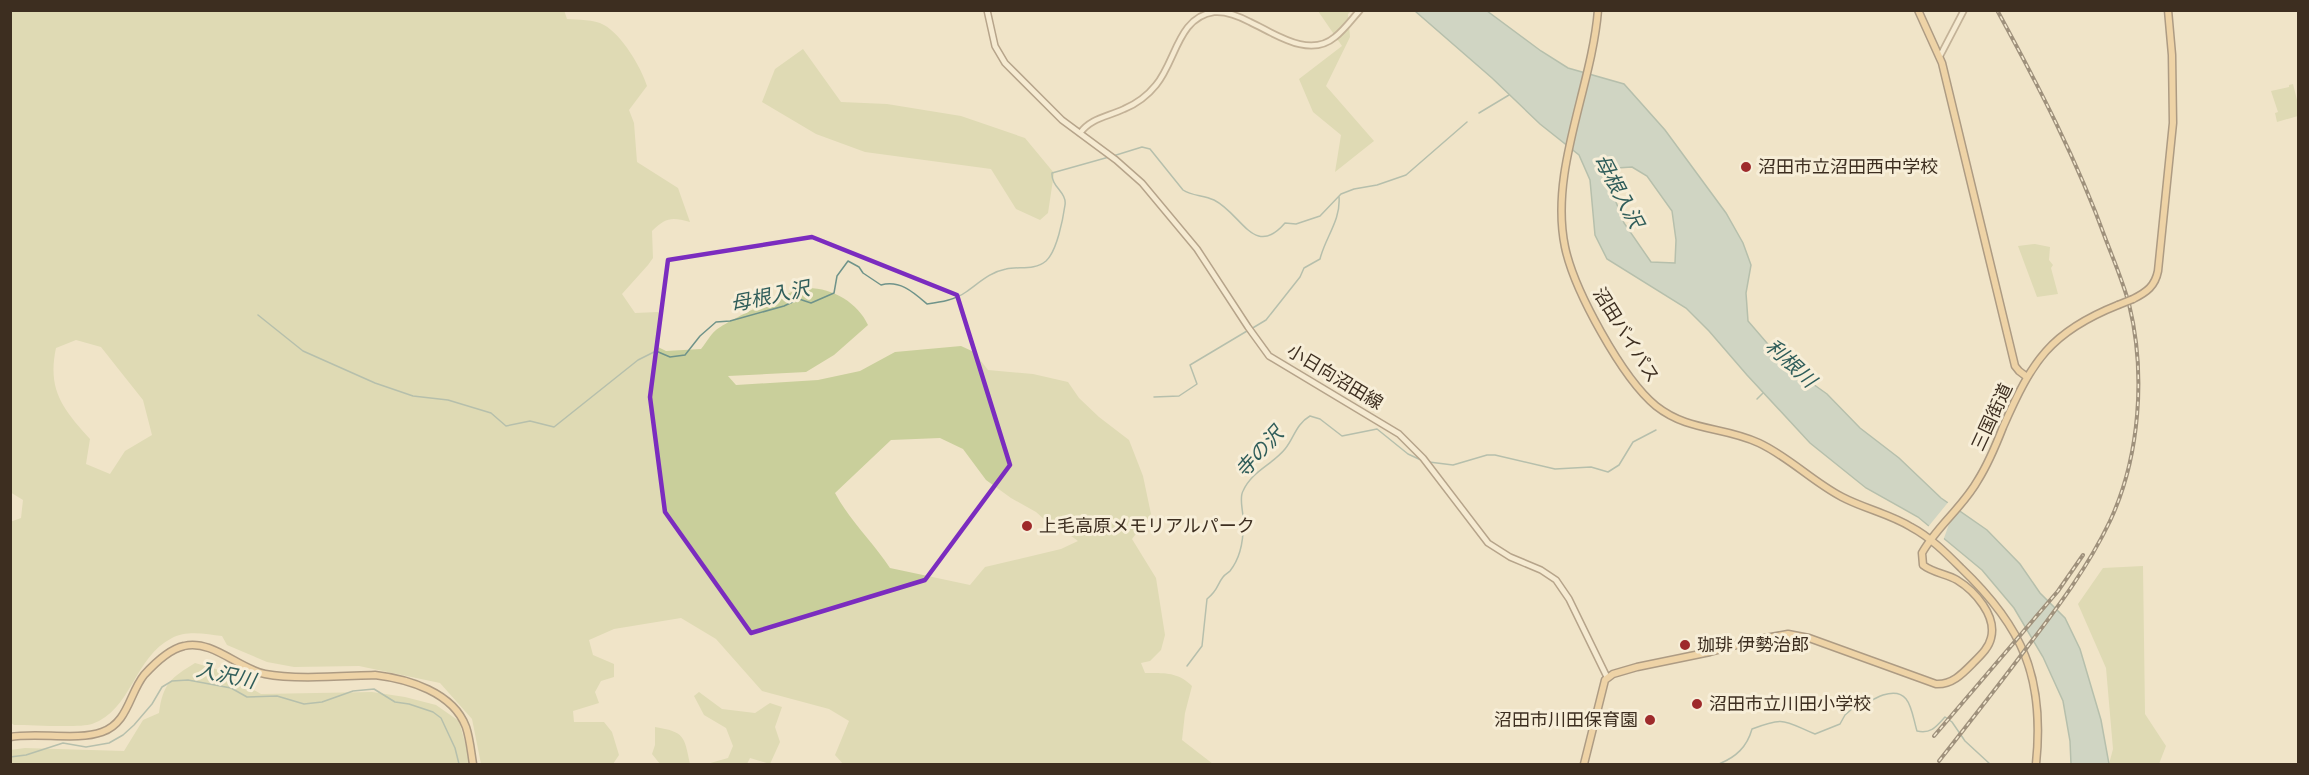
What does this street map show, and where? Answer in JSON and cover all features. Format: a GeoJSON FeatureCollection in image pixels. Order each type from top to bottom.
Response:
{"type":"FeatureCollection","features":[{"type":"Feature","properties":{"kind":"highway","name":"沼田バイパス"},"geometry":{"type":"LineString","coordinates":[[1598,10],[1593,49],[1563,188],[1562,221],[1568,257],[1587,306],[1623,366],[1655,405],[1683,423],[1758,442],[1844,498],[1904,523],[1931,540]]}},
{"type":"Feature","properties":{"kind":"highway","name":"三国街道"},"geometry":{"type":"LineString","coordinates":[[1918,10],[1940,56],[2015,366],[2027,377],[1978,481],[1931,540]]}},
{"type":"Feature","properties":{"kind":"highway"},"geometry":{"type":"LineString","coordinates":[[2027,377],[2055,341],[2083,320],[2133,298],[2150,289],[2154,284],[2158,272],[2173,123],[2172,55],[2168,10]]}},
{"type":"Feature","properties":{"kind":"highway"},"geometry":{"type":"LineString","coordinates":[[1584,765],[1607,677],[1637,667],[1788,634],[1809,638],[1928,682],[1947,683],[1959,677],[1990,643],[1992,628],[1980,600],[1970,590],[1953,578],[1923,565],[1922,553],[1931,540],[1989,595],[2021,646],[2037,700],[2036,765]]}},
{"type":"Feature","properties":{"kind":"highway"},"geometry":{"type":"LineString","coordinates":[[10,736],[88,735],[102,732],[113,726],[124,714],[143,676],[166,655],[186,645],[208,648],[264,674],[382,676],[435,693],[447,700],[461,719],[465,727],[473,765]]}},
{"type":"Feature","properties":{"kind":"main road","name":"小日向沼田線"},"geometry":{"type":"LineString","coordinates":[[987,10],[991,34],[1000,57],[1062,120],[1129,171],[1162,206],[1211,268],[1269,356],[1399,434],[1423,458],[1488,543],[1509,557],[1541,570],[1556,580],[1569,599],[1607,677]]}},
{"type":"Feature","properties":{"kind":"street"},"geometry":{"type":"LineString","coordinates":[[1080,133],[1090,122],[1124,109],[1144,97],[1164,75],[1182,36],[1192,22],[1204,15],[1222,12],[1233,14],[1307,46],[1330,40],[1360,10]]}},
{"type":"Feature","properties":{"kind":"street"},"geometry":{"type":"LineString","coordinates":[[1940,56],[1964,10]]}},
{"type":"Feature","properties":{"kind":"highlighted area"},"geometry":{"type":"Polygon","coordinates":[[[812,237],[957,295],[1010,465],[925,580],[751,633],[665,512],[650,397],[668,260],[812,237]]]}},
{"type":"Feature","properties":{"kind":"green space"},"geometry":{"type":"Polygon","coordinates":[[[11,10],[564,10],[567,19],[586,20],[604,25],[617,36],[636,61],[647,86],[629,110],[634,123],[637,162],[678,188],[690,222],[670,219],[652,231],[653,258],[622,294],[635,313],[658,312],[662,317],[658,347],[666,351],[701,349],[716,330],[747,312],[776,298],[808,288],[827,291],[844,298],[858,310],[868,325],[834,355],[806,372],[728,376],[736,385],[818,380],[860,371],[895,352],[961,346],[974,352],[988,370],[1033,374],[1068,382],[1079,398],[1129,440],[1143,476],[1151,514],[1132,539],[1156,578],[1165,635],[1161,650],[1150,661],[1141,663],[1145,673],[1165,673],[1176,676],[1192,686],[1185,713],[1182,740],[1213,764],[843,764],[835,755],[849,721],[829,709],[762,691],[716,639],[681,618],[614,629],[589,640],[593,655],[614,664],[614,677],[601,681],[595,692],[599,703],[573,711],[574,722],[604,722],[612,732],[619,755],[613,764],[481,764],[472,719],[440,683],[359,666],[294,667],[267,662],[227,645],[222,636],[190,633],[172,638],[159,647],[149,657],[116,707],[105,717],[92,724],[14,725],[10,722],[10,522],[21,518],[23,500],[10,492],[11,10]],[[76,340],[56,348],[54,376],[56,387],[65,408],[90,439],[86,464],[110,474],[125,451],[152,435],[143,400],[101,347],[76,340]],[[940,438],[891,440],[835,493],[890,568],[970,585],[985,567],[1061,549],[1078,541],[1063,530],[1052,526],[1036,512],[986,480],[963,449],[940,438]]]}},
{"type":"Feature","properties":{"kind":"green space"},"geometry":{"type":"Polygon","coordinates":[[[1318,11],[1351,11],[1348,14],[1350,37],[1326,86],[1374,141],[1335,172],[1341,135],[1313,112],[1299,79],[1342,46],[1318,11]]]}},
{"type":"Feature","properties":{"kind":"green space"},"geometry":{"type":"Polygon","coordinates":[[[803,49],[841,102],[887,104],[961,116],[1025,138],[1054,173],[1048,213],[1040,220],[1016,209],[991,169],[865,152],[816,134],[762,102],[775,69],[803,49]]]}},
{"type":"Feature","properties":{"kind":"green space"},"geometry":{"type":"Polygon","coordinates":[[[2293,84],[2298,104],[2298,116],[2277,122],[2275,113],[2278,112],[2271,91],[2293,84]]]}},
{"type":"Feature","properties":{"kind":"green space"},"geometry":{"type":"Polygon","coordinates":[[[2035,244],[2050,247],[2049,260],[2053,265],[2051,268],[2058,294],[2037,297],[2018,246],[2035,244]]]}},
{"type":"Feature","properties":{"kind":"green space"},"geometry":{"type":"Polygon","coordinates":[[[2143,566],[2145,714],[2166,746],[2159,764],[2109,764],[2113,749],[2106,668],[2078,604],[2103,568],[2143,566]]]}},
{"type":"Feature","properties":{"kind":"green space"},"geometry":{"type":"Polygon","coordinates":[[[195,663],[216,669],[261,694],[372,692],[436,705],[459,721],[471,764],[11,764],[10,750],[25,748],[124,751],[143,720],[159,713],[163,695],[170,682],[195,663]]]}},
{"type":"Feature","properties":{"kind":"green space"},"geometry":{"type":"Polygon","coordinates":[[[699,692],[722,709],[755,713],[770,703],[782,707],[775,727],[780,742],[770,764],[750,758],[747,764],[707,764],[728,758],[733,746],[726,728],[704,715],[694,696],[699,692]]]}},
{"type":"Feature","properties":{"kind":"green space"},"geometry":{"type":"Polygon","coordinates":[[[655,727],[672,731],[682,737],[690,764],[660,764],[652,754],[655,745],[655,727]]]}},
{"type":"Feature","properties":{"kind":"water"},"geometry":{"type":"Polygon","coordinates":[[[1415,11],[1487,11],[1568,68],[1624,84],[1665,130],[1726,213],[1743,243],[1751,265],[1746,293],[1748,321],[1785,364],[1827,394],[1860,428],[1899,458],[1941,498],[1987,530],[2020,564],[2040,593],[2065,618],[2080,649],[2101,720],[2109,764],[2071,764],[2070,741],[2063,701],[2043,657],[2014,608],[1982,570],[1918,517],[1866,488],[1810,443],[1686,308],[1607,259],[1595,235],[1590,180],[1579,155],[1540,124],[1492,78],[1415,11]],[[1632,167],[1617,168],[1621,183],[1613,194],[1624,223],[1651,262],[1675,263],[1676,240],[1672,211],[1647,176],[1632,167]]]}},
{"type":"Feature","properties":{"kind":"pier"},"geometry":{"type":"Polygon","coordinates":[[[1950,500],[1961,508],[1949,524],[1943,541],[1928,527],[1950,500]]]}},
{"type":"Feature","properties":{"kind":"waterway","name":"母根入沢"},"geometry":{"type":"LineString","coordinates":[[1479,113],[1509,95]]}},
{"type":"Feature","properties":{"kind":"waterway","name":"母根入沢"},"geometry":{"type":"LineString","coordinates":[[1113,156],[1142,147],[1150,149],[1183,190],[1214,200],[1224,206],[1248,230],[1265,237],[1274,233],[1285,223],[1296,224],[1320,216],[1341,194],[1406,175],[1467,122]]}},
{"type":"Feature","properties":{"kind":"waterway","name":"母根入沢"},"geometry":{"type":"LineString","coordinates":[[258,315],[303,351],[375,383],[413,396],[448,400],[491,413],[506,426],[530,421],[554,427],[638,360],[656,351],[670,357],[685,355],[700,336],[716,322],[730,321],[784,306],[799,299],[811,303],[834,293],[837,276],[848,261],[881,285],[900,286],[911,291],[927,304],[957,297],[1000,270],[1041,264],[1050,256],[1056,243],[1065,205],[1064,196],[1054,182],[1052,173],[1109,157]]}},
{"type":"Feature","properties":{"kind":"waterway"},"geometry":{"type":"LineString","coordinates":[[1251,329],[1266,320],[1300,277],[1304,268],[1320,259],[1338,213],[1339,197]]}},
{"type":"Feature","properties":{"kind":"waterway"},"geometry":{"type":"LineString","coordinates":[[1154,397],[1179,396],[1197,384],[1190,365],[1247,331]]}},
{"type":"Feature","properties":{"kind":"waterway","name":"寺の沢"},"geometry":{"type":"LineString","coordinates":[[1757,399],[1763,393]]}},
{"type":"Feature","properties":{"kind":"waterway","name":"寺の沢"},"geometry":{"type":"LineString","coordinates":[[1187,666],[1202,646],[1207,599],[1230,571],[1240,552],[1243,532],[1241,501],[1243,491],[1252,478],[1285,449],[1305,419],[1310,416],[1320,419],[1342,436],[1377,429],[1408,454],[1421,460]]}},
{"type":"Feature","properties":{"kind":"waterway","name":"寺の沢"},"geometry":{"type":"LineString","coordinates":[[1429,462],[1453,465],[1487,455],[1495,455],[1555,469],[1591,467],[1608,472],[1619,465],[1633,442],[1656,430]]}},
{"type":"Feature","properties":{"kind":"waterway","name":"入沢川"},"geometry":{"type":"LineString","coordinates":[[10,757],[26,755],[63,743],[86,747],[109,743],[134,725],[152,704],[162,687],[172,681],[188,680],[231,688],[247,697],[277,696],[304,704],[322,702],[353,691],[374,689],[395,702],[433,712],[441,718],[455,748],[459,764]]}},
{"type":"Feature","properties":{"kind":"waterway","name":"入沢川"},"geometry":{"type":"LineString","coordinates":[[1719,764],[1740,751],[1752,729],[1778,721],[1790,723],[1815,734],[1840,724],[1845,715],[1861,701],[1870,701],[1892,693],[1899,694],[1908,702],[1917,731],[1930,731],[1945,717],[1952,722],[1965,741],[1990,764]]}},
{"type":"Feature","properties":{"kind":"railway"},"geometry":{"type":"LineString","coordinates":[[1939,761],[2050,616],[2092,554],[2110,521],[2120,496],[2134,442],[2137,414],[2137,358],[2129,304],[2124,288],[2095,210],[2070,152],[1997,10]]}},
{"type":"Feature","properties":{"kind":"railway"},"geometry":{"type":"LineString","coordinates":[[1934,736],[2058,591],[2083,555]]}},
{"type":"Feature","properties":{"kind":"place","name":"沼田市立沼田西中学校"},"geometry":{"type":"Point","coordinates":[1746,167]}},
{"type":"Feature","properties":{"kind":"place","name":"上毛高原メモリアルパーク"},"geometry":{"type":"Point","coordinates":[1027,526]}},
{"type":"Feature","properties":{"kind":"place","name":"珈琲 伊勢治郎"},"geometry":{"type":"Point","coordinates":[1685,645]}},
{"type":"Feature","properties":{"kind":"place","name":"沼田市立川田小学校"},"geometry":{"type":"Point","coordinates":[1697,704]}},
{"type":"Feature","properties":{"kind":"place","name":"沼田市川田保育園"},"geometry":{"type":"Point","coordinates":[1650,720]}},
{"type":"Feature","properties":{"kind":"water label","name":"利根川"},"geometry":{"type":"Point","coordinates":[1791,363]}}]}
